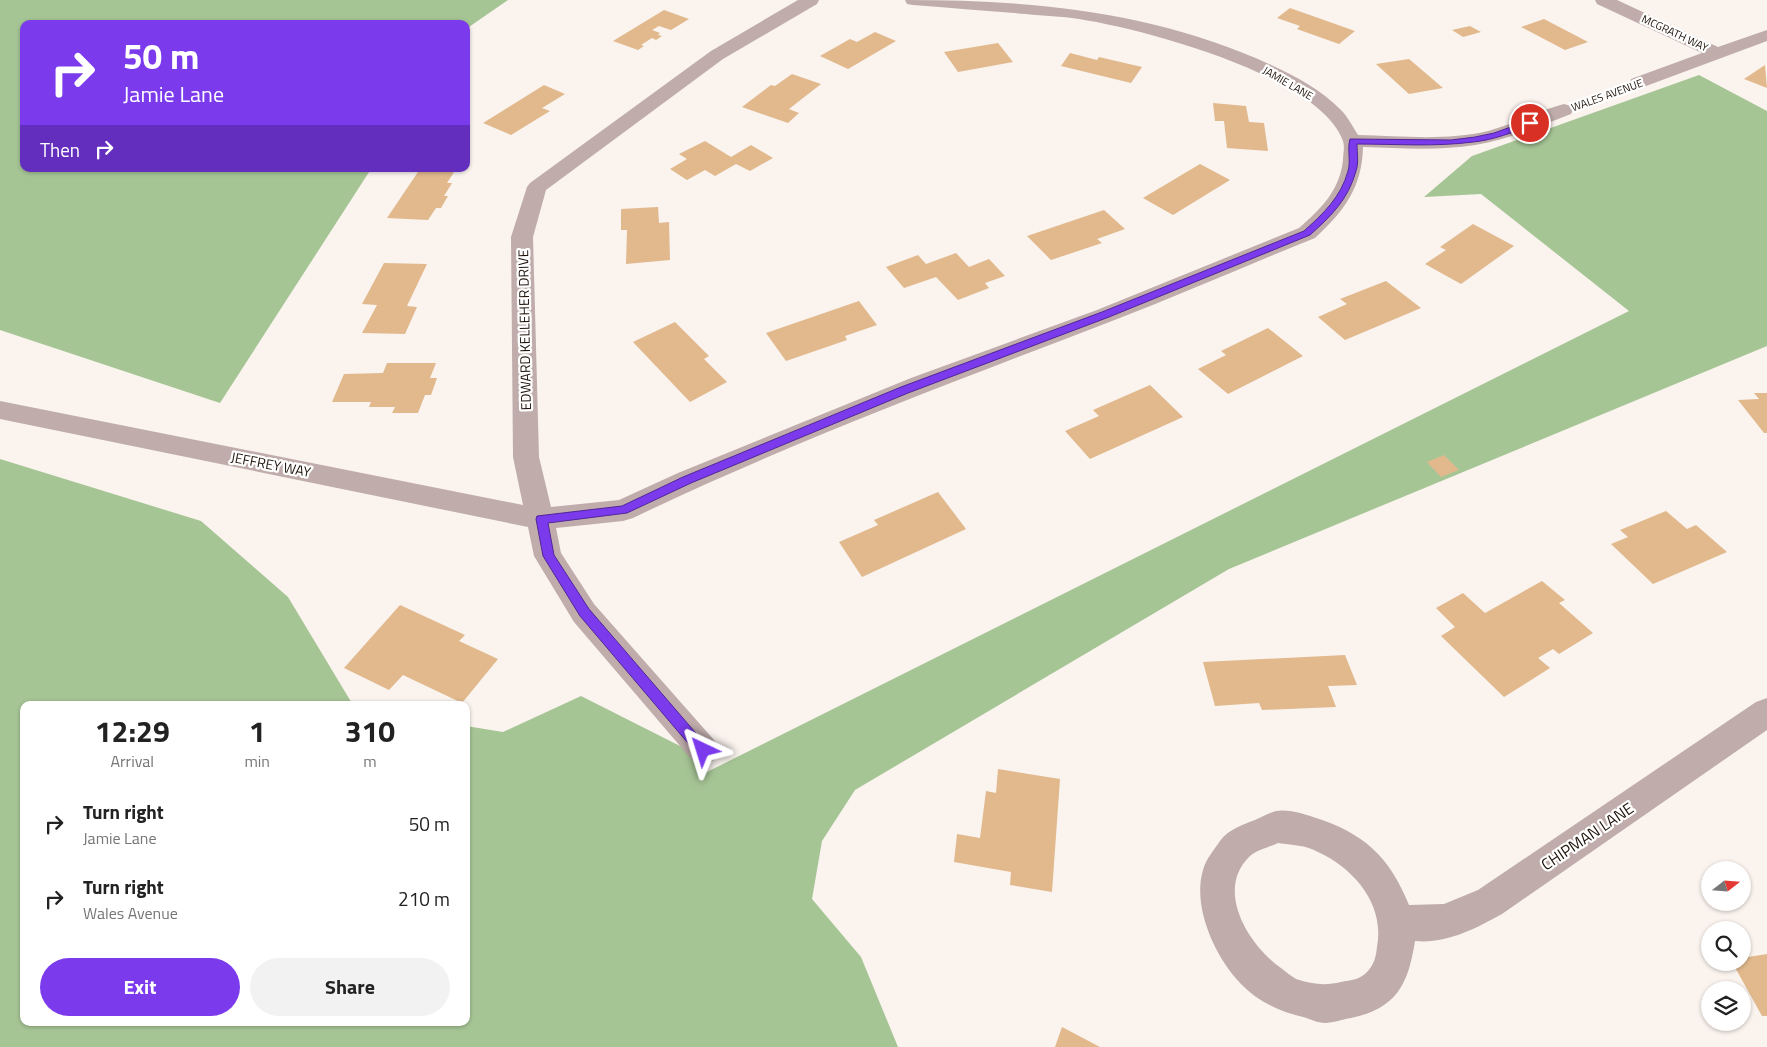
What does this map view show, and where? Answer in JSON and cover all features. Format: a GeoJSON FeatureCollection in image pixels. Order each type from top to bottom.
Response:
{"type":"FeatureCollection","features":[{"type":"Feature","properties":{"kind":"street","name":"EDWARD KELLEHER DRIVE"},"geometry":{"type":"LineString","coordinates":[[703,750],[584,613],[548,556],[526,457],[522,237],[537,187],[717,56],[794,8],[812,0]]}},
{"type":"Feature","properties":{"kind":"street","name":"JAMIE LANE"},"geometry":{"type":"LineString","coordinates":[[913,0],[1084,14],[1136,24],[1203,43],[1255,64],[1307,92],[1334,112],[1353,141]]}},
{"type":"Feature","properties":{"kind":"street","name":"MCGRATH WAY"},"geometry":{"type":"LineString","coordinates":[[1603,0],[1719,54]]}},
{"type":"Feature","properties":{"kind":"street","name":"WALES AVENUE"},"geometry":{"type":"LineString","coordinates":[[1638,83],[1767,35]]}},
{"type":"Feature","properties":{"kind":"street","name":"WALES AVENUE"},"geometry":{"type":"LineString","coordinates":[[1353,141],[1451,142],[1475,140],[1496,135],[1564,110]]}},
{"type":"Feature","properties":{"kind":"street"},"geometry":{"type":"LineString","coordinates":[[541,519],[623,510],[687,480],[903,391],[1105,315],[1307,233],[1333,209],[1343,192],[1353,170],[1353,141]]}},
{"type":"Feature","properties":{"kind":"street","name":"JEFFREY WAY"},"geometry":{"type":"LineString","coordinates":[[0,410],[541,519]]}},
{"type":"Feature","properties":{"kind":"street","name":"CHIPMAN LANE"},"geometry":{"type":"LineString","coordinates":[[1395,920],[1417,925],[1444,923],[1477,909],[1764,719]]}},
{"type":"Feature","properties":{"kind":"street"},"geometry":{"type":"LineString","coordinates":[[1294,827],[1310,830],[1343,845],[1371,870],[1386,894],[1395,920],[1398,938],[1390,970],[1382,983],[1370,994],[1355,1001],[1338,1005],[1320,1005],[1301,1001],[1266,984],[1238,955],[1221,921],[1217,903],[1217,886],[1227,857],[1236,845],[1262,830],[1294,827]]}},
{"type":"Feature","properties":{"kind":"path","name":"WALES AVENUE"},"geometry":{"type":"LineString","coordinates":[[1564,110],[1638,83]]}},
{"type":"Feature","properties":{"kind":"green space"},"geometry":{"type":"Polygon","coordinates":[[[0,0],[508,0],[470,26],[470,20],[20,20],[20,172],[369,172],[220,403],[0,330],[0,0]]]}},
{"type":"Feature","properties":{"kind":"green space"},"geometry":{"type":"Polygon","coordinates":[[[1699,75],[1767,111],[1767,346],[1229,569],[855,790],[822,841],[812,899],[861,957],[898,1047],[0,1047],[0,459],[201,521],[288,597],[351,701],[20,701],[20,1026],[470,1026],[470,727],[503,732],[581,696],[686,749],[707,772],[1629,311],[1481,194],[1424,197],[1472,156],[1699,75]]]}},
{"type":"Feature","properties":{"kind":"building"},"geometry":{"type":"Polygon","coordinates":[[[1290,8],[1355,31],[1339,44],[1297,29],[1300,26],[1277,18],[1290,8]]]}},
{"type":"Feature","properties":{"kind":"building"},"geometry":{"type":"Polygon","coordinates":[[[664,10],[689,19],[671,30],[659,26],[652,30],[660,33],[658,35],[662,36],[656,40],[652,38],[641,45],[644,46],[638,50],[613,41],[664,10]]]}},
{"type":"Feature","properties":{"kind":"building"},"geometry":{"type":"Polygon","coordinates":[[[1544,19],[1588,42],[1565,50],[1521,27],[1544,19]]]}},
{"type":"Feature","properties":{"kind":"building"},"geometry":{"type":"Polygon","coordinates":[[[1470,26],[1481,32],[1463,37],[1452,30],[1470,26]]]}},
{"type":"Feature","properties":{"kind":"building"},"geometry":{"type":"Polygon","coordinates":[[[875,32],[896,41],[848,69],[820,56],[850,39],[857,42],[875,32]]]}},
{"type":"Feature","properties":{"kind":"building"},"geometry":{"type":"Polygon","coordinates":[[[998,43],[1013,62],[958,72],[944,52],[998,43]]]}},
{"type":"Feature","properties":{"kind":"building"},"geometry":{"type":"Polygon","coordinates":[[[1070,53],[1097,60],[1099,57],[1142,67],[1131,83],[1061,66],[1070,53]]]}},
{"type":"Feature","properties":{"kind":"building"},"geometry":{"type":"Polygon","coordinates":[[[1409,59],[1443,88],[1409,94],[1376,64],[1409,59]]]}},
{"type":"Feature","properties":{"kind":"building"},"geometry":{"type":"Polygon","coordinates":[[[1765,65],[1767,88],[1744,79],[1765,65]]]}},
{"type":"Feature","properties":{"kind":"building"},"geometry":{"type":"Polygon","coordinates":[[[792,74],[821,84],[789,109],[799,113],[788,123],[742,107],[771,85],[775,86],[792,74]]]}},
{"type":"Feature","properties":{"kind":"building"},"geometry":{"type":"Polygon","coordinates":[[[544,85],[565,94],[542,108],[550,111],[511,135],[483,123],[544,85]]]}},
{"type":"Feature","properties":{"kind":"building"},"geometry":{"type":"Polygon","coordinates":[[[1213,103],[1246,106],[1249,122],[1264,123],[1268,151],[1227,148],[1224,121],[1215,121],[1213,103]]]}},
{"type":"Feature","properties":{"kind":"building"},"geometry":{"type":"Polygon","coordinates":[[[705,141],[731,157],[751,145],[773,158],[750,171],[736,164],[715,176],[705,170],[687,180],[670,169],[687,159],[679,154],[705,141]]]}},
{"type":"Feature","properties":{"kind":"building"},"geometry":{"type":"Polygon","coordinates":[[[1200,164],[1230,180],[1173,215],[1143,198],[1200,164]]]}},
{"type":"Feature","properties":{"kind":"building"},"geometry":{"type":"Polygon","coordinates":[[[418,172],[454,172],[447,183],[452,183],[444,196],[448,196],[441,208],[436,208],[428,220],[387,218],[418,172]]]}},
{"type":"Feature","properties":{"kind":"building"},"geometry":{"type":"Polygon","coordinates":[[[658,207],[659,223],[669,222],[670,260],[626,264],[627,230],[621,230],[621,209],[658,207]]]}},
{"type":"Feature","properties":{"kind":"building"},"geometry":{"type":"Polygon","coordinates":[[[1104,210],[1125,229],[1097,239],[1102,243],[1051,260],[1027,236],[1104,210]]]}},
{"type":"Feature","properties":{"kind":"building"},"geometry":{"type":"Polygon","coordinates":[[[1473,224],[1514,246],[1461,284],[1425,264],[1446,250],[1440,247],[1473,224]]]}},
{"type":"Feature","properties":{"kind":"building"},"geometry":{"type":"Polygon","coordinates":[[[956,253],[969,267],[989,259],[1005,276],[985,283],[989,288],[958,300],[936,277],[904,288],[886,267],[918,255],[926,264],[956,253]]]}},
{"type":"Feature","properties":{"kind":"building"},"geometry":{"type":"Polygon","coordinates":[[[384,263],[427,264],[407,306],[417,307],[405,334],[362,333],[377,305],[362,304],[384,263]]]}},
{"type":"Feature","properties":{"kind":"building"},"geometry":{"type":"Polygon","coordinates":[[[1386,281],[1421,308],[1345,340],[1318,317],[1347,304],[1340,299],[1386,281]]]}},
{"type":"Feature","properties":{"kind":"building"},"geometry":{"type":"Polygon","coordinates":[[[859,301],[877,325],[845,336],[847,340],[786,361],[766,333],[859,301]]]}},
{"type":"Feature","properties":{"kind":"building"},"geometry":{"type":"Polygon","coordinates":[[[675,322],[709,356],[704,359],[727,382],[690,402],[633,342],[675,322]]]}},
{"type":"Feature","properties":{"kind":"building"},"geometry":{"type":"Polygon","coordinates":[[[1268,328],[1303,356],[1228,394],[1198,369],[1226,355],[1221,351],[1268,328]]]}},
{"type":"Feature","properties":{"kind":"building"},"geometry":{"type":"Polygon","coordinates":[[[387,363],[436,363],[430,378],[437,378],[431,395],[425,395],[418,413],[392,413],[395,407],[369,407],[371,402],[332,402],[344,374],[383,373],[387,363]]]}},
{"type":"Feature","properties":{"kind":"building"},"geometry":{"type":"Polygon","coordinates":[[[1150,385],[1183,417],[1090,459],[1065,431],[1099,416],[1093,410],[1150,385]]]}},
{"type":"Feature","properties":{"kind":"building"},"geometry":{"type":"Polygon","coordinates":[[[1754,393],[1767,393],[1767,433],[1764,433],[1738,400],[1759,399],[1754,393]]]}},
{"type":"Feature","properties":{"kind":"building"},"geometry":{"type":"Polygon","coordinates":[[[1444,455],[1459,470],[1441,477],[1427,462],[1444,455]]]}},
{"type":"Feature","properties":{"kind":"building"},"geometry":{"type":"Polygon","coordinates":[[[938,492],[966,529],[862,577],[839,542],[878,525],[874,520],[938,492]]]}},
{"type":"Feature","properties":{"kind":"building"},"geometry":{"type":"Polygon","coordinates":[[[1666,511],[1687,529],[1696,525],[1727,552],[1653,584],[1611,544],[1628,537],[1620,530],[1666,511]]]}},
{"type":"Feature","properties":{"kind":"building"},"geometry":{"type":"Polygon","coordinates":[[[1542,581],[1565,600],[1559,603],[1593,633],[1559,654],[1553,649],[1538,658],[1550,668],[1504,697],[1441,636],[1455,627],[1436,608],[1463,593],[1485,613],[1542,581]]]}},
{"type":"Feature","properties":{"kind":"building"},"geometry":{"type":"Polygon","coordinates":[[[400,605],[465,635],[459,641],[498,659],[464,701],[458,701],[403,675],[389,690],[344,668],[400,605]]]}},
{"type":"Feature","properties":{"kind":"building"},"geometry":{"type":"Polygon","coordinates":[[[1345,655],[1357,685],[1328,686],[1336,707],[1262,710],[1259,703],[1215,706],[1203,662],[1345,655]]]}},
{"type":"Feature","properties":{"kind":"building"},"geometry":{"type":"Polygon","coordinates":[[[998,769],[1060,779],[1052,892],[1010,885],[1011,872],[954,862],[957,834],[980,838],[986,791],[996,793],[998,769]]]}},
{"type":"Feature","properties":{"kind":"building"},"geometry":{"type":"Polygon","coordinates":[[[1767,954],[1767,1016],[1762,1016],[1751,996],[1751,981],[1743,981],[1737,971],[1751,971],[1751,957],[1767,954]]]}},
{"type":"Feature","properties":{"kind":"building"},"geometry":{"type":"Polygon","coordinates":[[[1062,1027],[1100,1047],[1055,1047],[1062,1027]]]}},
{"type":"Feature","properties":{"kind":"route"},"geometry":{"type":"LineString","coordinates":[[703,750],[584,613],[548,556],[541,519],[623,510],[687,480],[905,390],[1105,315],[1307,233],[1333,209],[1343,192],[1353,170],[1353,141],[1451,142],[1475,140],[1530,123]]}}]}
